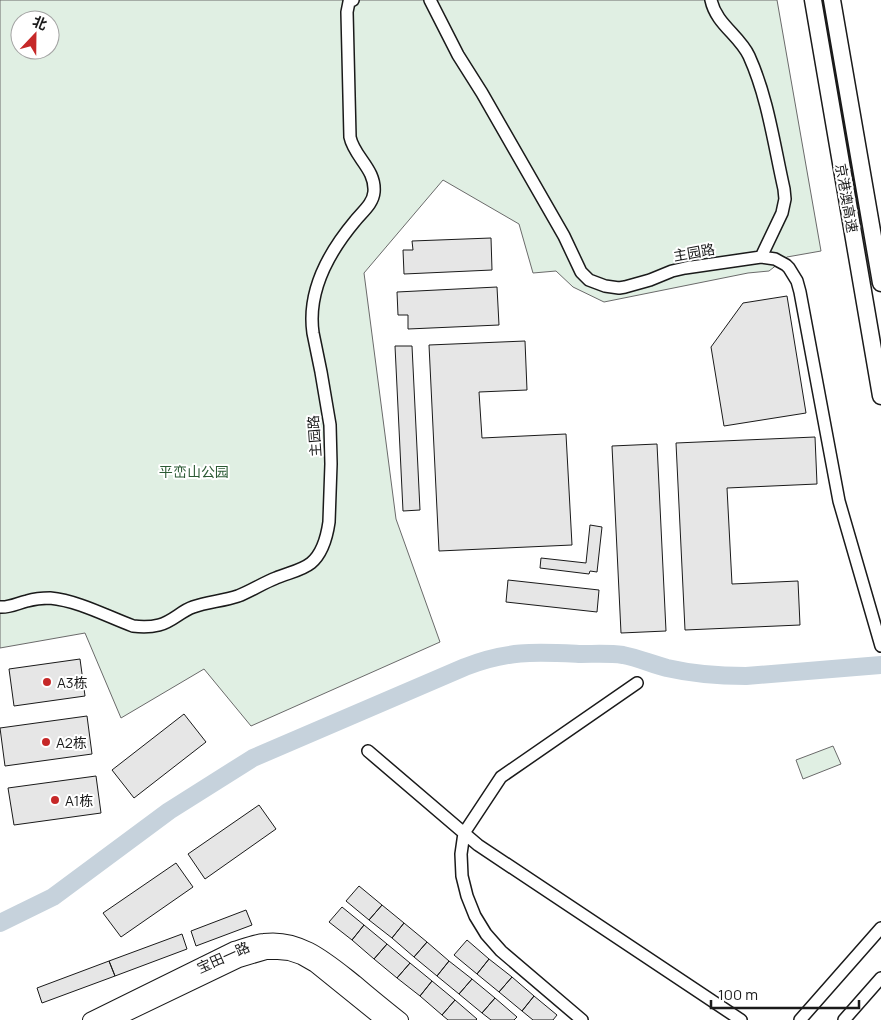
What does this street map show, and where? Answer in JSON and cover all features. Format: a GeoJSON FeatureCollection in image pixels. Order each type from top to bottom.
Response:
{"type":"FeatureCollection","features":[{"type":"Feature","properties":{"kind":"highway","name":"京港澳高速"},"geometry":{"type":"LineString","coordinates":[[813,0],[881,396]]}},
{"type":"Feature","properties":{"kind":"highway","name":"京港澳高速"},"geometry":{"type":"LineString","coordinates":[[832,0],[881,283]]}},
{"type":"Feature","properties":{"kind":"main road","name":"宝田一路"},"geometry":{"type":"LineString","coordinates":[[90,1020],[234,949],[265,940],[282,941],[312,950],[401,1020]]}},
{"type":"Feature","properties":{"kind":"main road","name":"宝田一路"},"geometry":{"type":"LineString","coordinates":[[114,1020],[239,960],[266,952],[289,953],[315,965],[383,1020]]}},
{"type":"Feature","properties":{"kind":"street","name":"主园路"},"geometry":{"type":"LineString","coordinates":[[0,607],[5,608],[39,598],[50,598],[78,605],[133,626],[160,625],[188,608],[235,597],[306,566],[313,561],[321,550],[330,522],[331,444],[328,410],[312,327],[311,311],[316,286],[333,251],[373,200],[374,193],[374,181],[351,144],[350,137],[346,12],[349,2],[353,0]]}},
{"type":"Feature","properties":{"kind":"street","name":"主园路"},"geometry":{"type":"LineString","coordinates":[[430,0],[458,55],[482,93],[564,236],[581,272],[589,280],[605,286],[619,288],[650,280],[672,270],[761,257]]}},
{"type":"Feature","properties":{"kind":"street"},"geometry":{"type":"LineString","coordinates":[[711,0],[721,21],[746,50],[764,94],[785,199],[782,213],[761,257],[775,259],[786,265],[793,273],[799,286],[839,501],[880,644]]}},
{"type":"Feature","properties":{"kind":"street"},"geometry":{"type":"LineString","coordinates":[[582,1020],[501,950],[482,928],[467,896],[462,876],[461,854],[464,833],[501,777],[637,683]]}},
{"type":"Feature","properties":{"kind":"street"},"geometry":{"type":"LineString","coordinates":[[368,751],[478,844],[741,1020]]}},
{"type":"Feature","properties":{"kind":"street"},"geometry":{"type":"LineString","coordinates":[[800,1020],[881,928]]}},
{"type":"Feature","properties":{"kind":"street"},"geometry":{"type":"LineString","coordinates":[[844,1020],[881,978]]}},
{"type":"Feature","properties":{"kind":"green space","name":"平峦山公园"},"geometry":{"type":"Polygon","coordinates":[[[0,0],[777,0],[821,251],[787,257],[769,271],[748,273],[604,302],[573,287],[556,271],[533,273],[519,224],[443,180],[364,273],[396,519],[440,642],[251,726],[204,669],[121,718],[85,633],[0,648],[0,0]]]}},
{"type":"Feature","properties":{"kind":"green space"},"geometry":{"type":"Polygon","coordinates":[[[833,746],[841,764],[803,779],[796,760],[833,746]]]}},
{"type":"Feature","properties":{"kind":"building"},"geometry":{"type":"Polygon","coordinates":[[[491,238],[492,270],[404,274],[403,250],[413,250],[412,241],[491,238]]]}},
{"type":"Feature","properties":{"kind":"building"},"geometry":{"type":"Polygon","coordinates":[[[497,287],[499,325],[408,329],[408,315],[398,315],[397,292],[497,287]]]}},
{"type":"Feature","properties":{"kind":"building"},"geometry":{"type":"Polygon","coordinates":[[[787,296],[806,413],[724,426],[711,347],[743,303],[787,296]]]}},
{"type":"Feature","properties":{"kind":"building"},"geometry":{"type":"Polygon","coordinates":[[[525,341],[527,390],[479,392],[482,438],[566,434],[572,545],[439,551],[429,345],[525,341]]]}},
{"type":"Feature","properties":{"kind":"building"},"geometry":{"type":"Polygon","coordinates":[[[395,346],[412,346],[420,510],[403,511],[395,346]]]}},
{"type":"Feature","properties":{"kind":"building"},"geometry":{"type":"Polygon","coordinates":[[[815,437],[817,484],[727,488],[732,584],[798,581],[800,625],[685,630],[676,443],[815,437]]]}},
{"type":"Feature","properties":{"kind":"building"},"geometry":{"type":"Polygon","coordinates":[[[657,444],[666,631],[621,633],[612,446],[657,444]]]}},
{"type":"Feature","properties":{"kind":"building"},"geometry":{"type":"Polygon","coordinates":[[[590,525],[602,527],[597,572],[590,571],[589,574],[540,568],[541,558],[586,563],[590,525]]]}},
{"type":"Feature","properties":{"kind":"building"},"geometry":{"type":"Polygon","coordinates":[[[508,580],[599,590],[597,612],[506,602],[508,580]]]}},
{"type":"Feature","properties":{"kind":"building","name":"A3栋"},"geometry":{"type":"Polygon","coordinates":[[[80,659],[85,696],[14,706],[9,669],[80,659]]]}},
{"type":"Feature","properties":{"kind":"building","name":"A2栋"},"geometry":{"type":"Polygon","coordinates":[[[184,714],[206,742],[134,798],[112,770],[184,714]]]}},
{"type":"Feature","properties":{"kind":"building","name":"A2栋"},"geometry":{"type":"Polygon","coordinates":[[[87,716],[92,754],[5,766],[0,728],[87,716]]]}},
{"type":"Feature","properties":{"kind":"building","name":"A1栋"},"geometry":{"type":"Polygon","coordinates":[[[96,776],[101,813],[14,825],[8,788],[96,776]]]}},
{"type":"Feature","properties":{"kind":"building"},"geometry":{"type":"Polygon","coordinates":[[[259,805],[276,829],[205,879],[188,854],[259,805]]]}},
{"type":"Feature","properties":{"kind":"building"},"geometry":{"type":"Polygon","coordinates":[[[176,863],[193,887],[121,937],[103,913],[176,863]]]}},
{"type":"Feature","properties":{"kind":"building"},"geometry":{"type":"Polygon","coordinates":[[[359,886],[382,905],[369,920],[346,901],[359,886]]]}},
{"type":"Feature","properties":{"kind":"building"},"geometry":{"type":"Polygon","coordinates":[[[382,905],[404,923],[392,938],[369,920],[382,905]]]}},
{"type":"Feature","properties":{"kind":"building"},"geometry":{"type":"Polygon","coordinates":[[[342,907],[364,925],[352,940],[329,922],[342,907]]]}},
{"type":"Feature","properties":{"kind":"building"},"geometry":{"type":"Polygon","coordinates":[[[246,910],[252,925],[196,946],[191,931],[246,910]]]}},
{"type":"Feature","properties":{"kind":"building"},"geometry":{"type":"Polygon","coordinates":[[[404,923],[427,942],[414,957],[392,938],[404,923]]]}},
{"type":"Feature","properties":{"kind":"building"},"geometry":{"type":"Polygon","coordinates":[[[364,925],[387,944],[374,959],[352,940],[364,925]]]}},
{"type":"Feature","properties":{"kind":"building"},"geometry":{"type":"Polygon","coordinates":[[[182,934],[187,949],[115,976],[109,961],[182,934]]]}},
{"type":"Feature","properties":{"kind":"building"},"geometry":{"type":"Polygon","coordinates":[[[467,940],[489,959],[477,974],[454,955],[467,940]]]}},
{"type":"Feature","properties":{"kind":"building"},"geometry":{"type":"Polygon","coordinates":[[[427,942],[449,961],[437,976],[414,957],[427,942]]]}},
{"type":"Feature","properties":{"kind":"building"},"geometry":{"type":"Polygon","coordinates":[[[387,944],[410,963],[397,978],[374,959],[387,944]]]}},
{"type":"Feature","properties":{"kind":"building"},"geometry":{"type":"Polygon","coordinates":[[[489,959],[512,977],[499,992],[477,974],[489,959]]]}},
{"type":"Feature","properties":{"kind":"building"},"geometry":{"type":"Polygon","coordinates":[[[109,961],[115,976],[42,1003],[37,988],[109,961]]]}},
{"type":"Feature","properties":{"kind":"building"},"geometry":{"type":"Polygon","coordinates":[[[449,961],[472,979],[459,994],[437,976],[449,961]]]}},
{"type":"Feature","properties":{"kind":"building"},"geometry":{"type":"Polygon","coordinates":[[[410,963],[432,981],[420,996],[397,978],[410,963]]]}},
{"type":"Feature","properties":{"kind":"building"},"geometry":{"type":"Polygon","coordinates":[[[512,977],[534,996],[522,1011],[499,992],[512,977]]]}},
{"type":"Feature","properties":{"kind":"building"},"geometry":{"type":"Polygon","coordinates":[[[472,979],[495,998],[482,1013],[459,994],[472,979]]]}},
{"type":"Feature","properties":{"kind":"building"},"geometry":{"type":"Polygon","coordinates":[[[432,981],[455,1000],[442,1015],[420,996],[432,981]]]}},
{"type":"Feature","properties":{"kind":"building"},"geometry":{"type":"Polygon","coordinates":[[[534,996],[557,1015],[553,1020],[533,1020],[522,1011],[534,996]]]}},
{"type":"Feature","properties":{"kind":"building"},"geometry":{"type":"Polygon","coordinates":[[[495,998],[517,1017],[514,1020],[491,1020],[482,1013],[495,998]]]}},
{"type":"Feature","properties":{"kind":"building"},"geometry":{"type":"Polygon","coordinates":[[[455,1000],[477,1019],[448,1020],[442,1015],[455,1000]]]}},
{"type":"Feature","properties":{"kind":"waterway"},"geometry":{"type":"LineString","coordinates":[[0,923],[53,897],[169,811],[253,758],[480,661],[522,653],[612,654],[629,656],[687,672],[746,676],[881,665]]}},
{"type":"Feature","properties":{"kind":"place","name":"A3栋"},"geometry":{"type":"Point","coordinates":[47,682]}},
{"type":"Feature","properties":{"kind":"place","name":"A2栋"},"geometry":{"type":"Point","coordinates":[46,742]}},
{"type":"Feature","properties":{"kind":"place","name":"A1栋"},"geometry":{"type":"Point","coordinates":[55,800]}}]}
